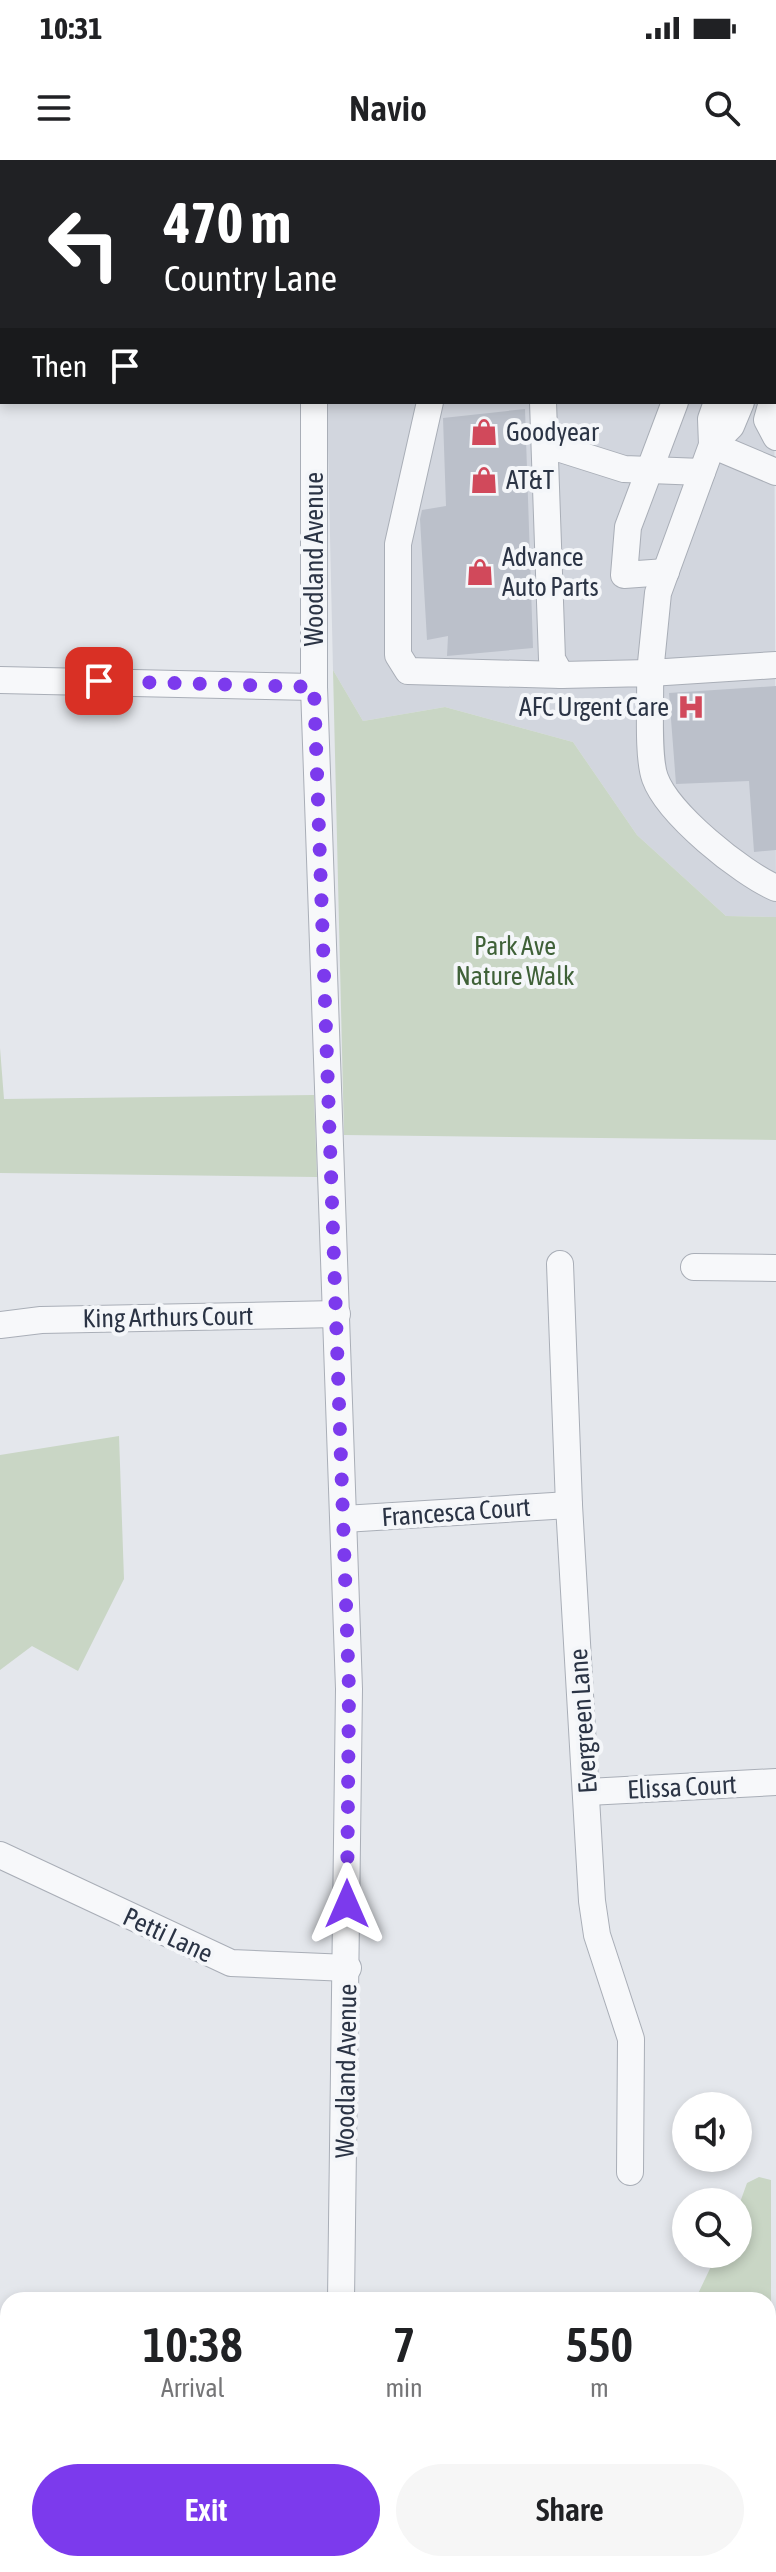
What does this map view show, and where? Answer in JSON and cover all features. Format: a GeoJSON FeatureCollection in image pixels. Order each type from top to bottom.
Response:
{"type":"FeatureCollection","features":[{"type":"Feature","properties":{"kind":"street","name":"Woodland Avenue"},"geometry":{"type":"LineString","coordinates":[[314,404],[314,687],[349,1689],[348,1968],[341,2292]]}},
{"type":"Feature","properties":{"kind":"street"},"geometry":{"type":"LineString","coordinates":[[430,404],[398,544],[398,655],[402,666],[408,671],[561,675],[776,665]]}},
{"type":"Feature","properties":{"kind":"street"},"geometry":{"type":"LineString","coordinates":[[543,404],[552,659],[561,675]]}},
{"type":"Feature","properties":{"kind":"street"},"geometry":{"type":"LineString","coordinates":[[666,572],[624,575],[628,527],[674,404]]}},
{"type":"Feature","properties":{"kind":"street"},"geometry":{"type":"LineString","coordinates":[[716,404],[711,419],[712,445],[666,572],[652,624],[650,673],[654,776],[663,793],[729,862],[776,888]]}},
{"type":"Feature","properties":{"kind":"street"},"geometry":{"type":"LineString","coordinates":[[712,445],[731,426],[740,404]]}},
{"type":"Feature","properties":{"kind":"street"},"geometry":{"type":"LineString","coordinates":[[771,404],[767,420],[776,437]]}},
{"type":"Feature","properties":{"kind":"street"},"geometry":{"type":"LineString","coordinates":[[545,444],[624,469],[702,472]]}},
{"type":"Feature","properties":{"kind":"street"},"geometry":{"type":"LineString","coordinates":[[712,445],[776,472]]}},
{"type":"Feature","properties":{"kind":"street"},"geometry":{"type":"LineString","coordinates":[[0,680],[314,687]]}},
{"type":"Feature","properties":{"kind":"street","name":"Evergreen Lane"},"geometry":{"type":"LineString","coordinates":[[560,1264],[569,1505],[597,1935],[631,2039],[630,2172]]}},
{"type":"Feature","properties":{"kind":"street"},"geometry":{"type":"LineString","coordinates":[[694,1267],[776,1268]]}},
{"type":"Feature","properties":{"kind":"street","name":"King Arthurs Court"},"geometry":{"type":"LineString","coordinates":[[0,1325],[41,1320],[337,1314]]}},
{"type":"Feature","properties":{"kind":"street","name":"Francesca Court"},"geometry":{"type":"LineString","coordinates":[[344,1519],[569,1505]]}},
{"type":"Feature","properties":{"kind":"street","name":"Elissa Court"},"geometry":{"type":"LineString","coordinates":[[588,1792],[776,1782]]}},
{"type":"Feature","properties":{"kind":"street","name":"Petti Lane"},"geometry":{"type":"LineString","coordinates":[[0,1855],[231,1963],[348,1968]]}},
{"type":"Feature","properties":{"kind":"shaded area"},"geometry":{"type":"Polygon","coordinates":[[[327,404],[774,404],[776,917],[726,916],[637,835],[573,742],[445,707],[363,721],[333,670],[327,404]]]}},
{"type":"Feature","properties":{"kind":"green space","name":"Park Ave Nature Walk"},"geometry":{"type":"Polygon","coordinates":[[[333,670],[363,721],[445,707],[573,742],[637,835],[726,916],[776,917],[776,1140],[344,1135],[333,670]]]}},
{"type":"Feature","properties":{"kind":"green space"},"geometry":{"type":"Polygon","coordinates":[[[0,1048],[4,1099],[314,1095],[317,1177],[0,1173],[0,1048]]]}},
{"type":"Feature","properties":{"kind":"green space"},"geometry":{"type":"Polygon","coordinates":[[[119,1436],[124,1579],[78,1671],[32,1646],[0,1670],[0,1455],[119,1436]]]}},
{"type":"Feature","properties":{"kind":"green space"},"geometry":{"type":"Polygon","coordinates":[[[759,2177],[771,2180],[771,2292],[699,2292],[710,2268],[752,2268],[752,2188],[745,2188],[747,2183],[759,2177]]]}},
{"type":"Feature","properties":{"kind":"building"},"geometry":{"type":"Polygon","coordinates":[[[525,409],[533,648],[447,656],[448,636],[427,640],[420,519],[422,510],[446,506],[443,418],[525,409]]]}},
{"type":"Feature","properties":{"kind":"building"},"geometry":{"type":"Polygon","coordinates":[[[776,686],[776,850],[754,852],[749,781],[676,784],[669,693],[776,686]]]}},
{"type":"Feature","properties":{"kind":"place","name":"Goodyear"},"geometry":{"type":"Point","coordinates":[484,432]}},
{"type":"Feature","properties":{"kind":"place","name":"AT&T"},"geometry":{"type":"Point","coordinates":[484,480]}},
{"type":"Feature","properties":{"kind":"place","name":"Advance Auto Parts"},"geometry":{"type":"Point","coordinates":[480,572]}},
{"type":"Feature","properties":{"kind":"place","name":"AFC Urgent Care"},"geometry":{"type":"Point","coordinates":[691,707]}},
{"type":"Feature","properties":{"kind":"route"},"geometry":{"type":"LineString","coordinates":[[99,681],[314,687],[349,1689],[347,1904]]}}]}
